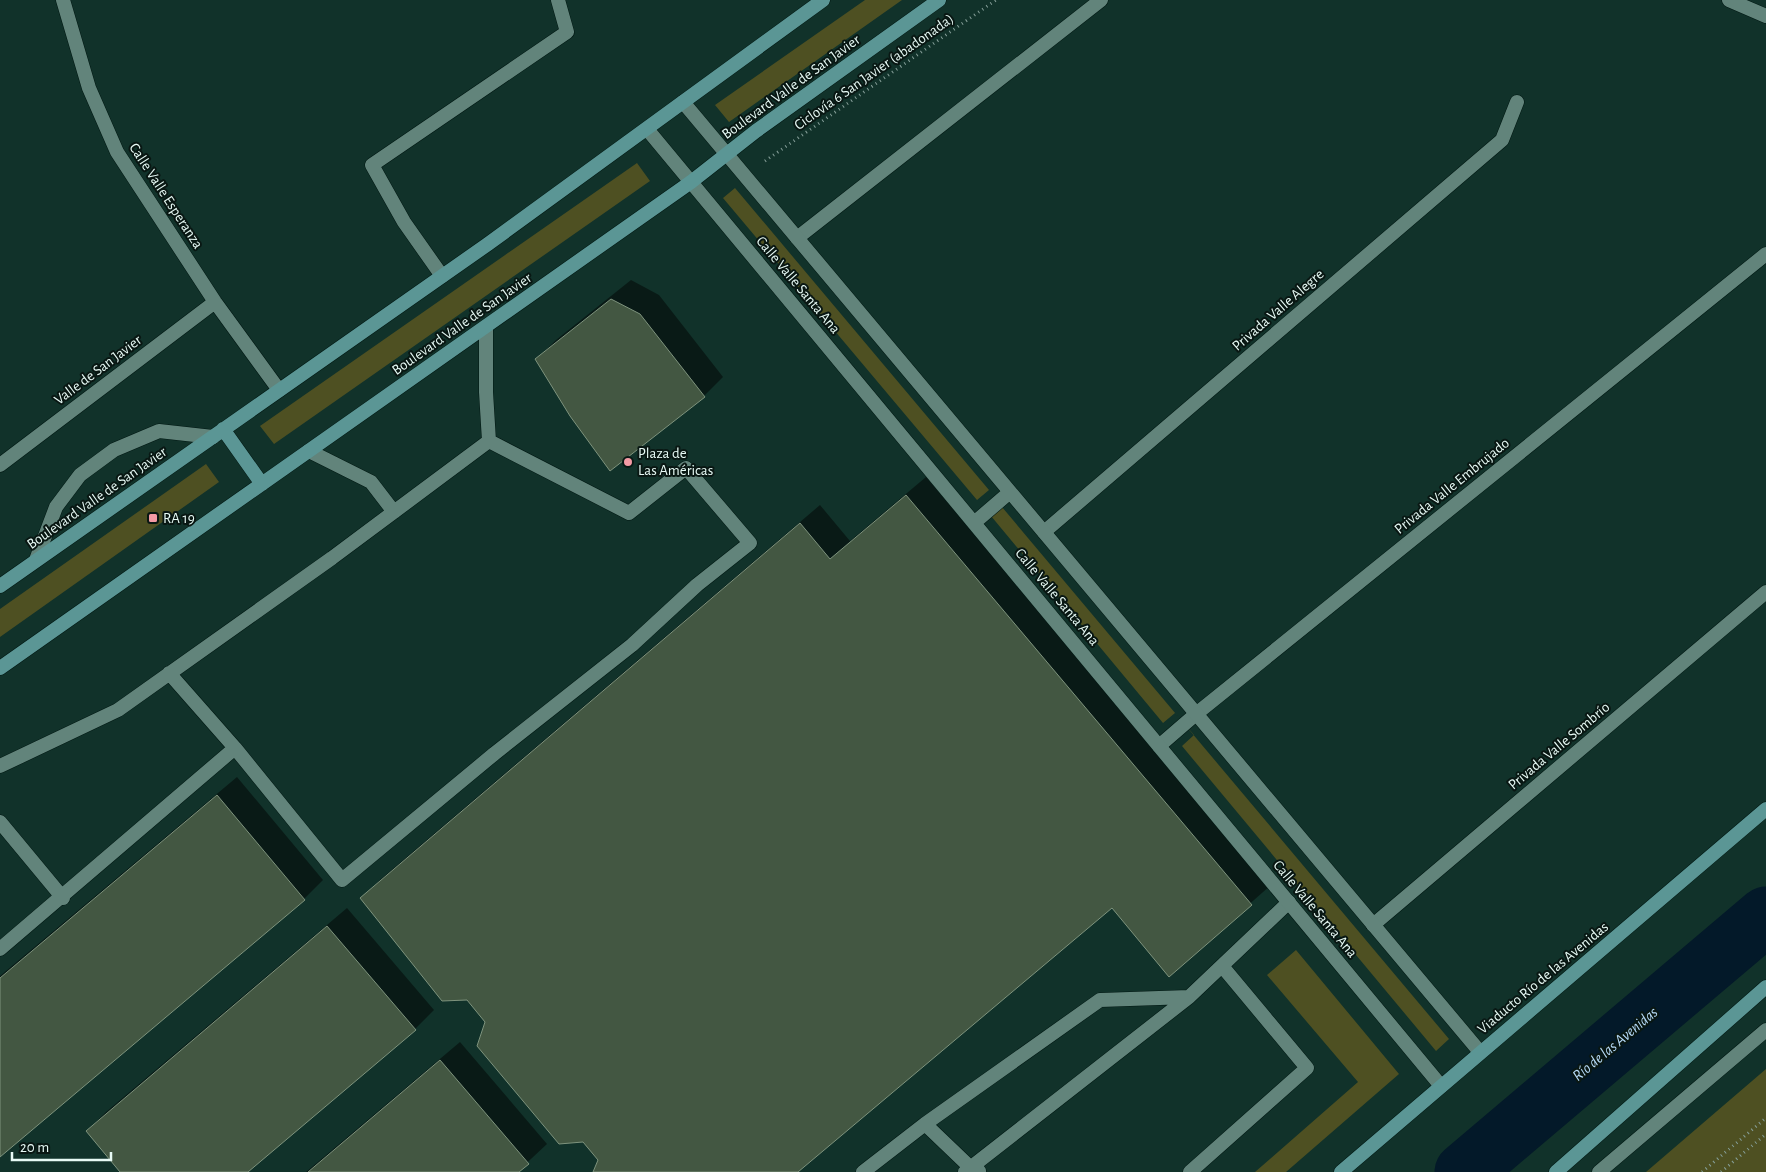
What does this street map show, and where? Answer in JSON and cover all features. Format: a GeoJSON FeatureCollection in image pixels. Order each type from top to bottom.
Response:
{"type":"FeatureCollection","features":[{"type":"Feature","properties":{"kind":"main road","name":"Boulevard Valle de San Javier"},"geometry":{"type":"LineString","coordinates":[[0,586],[442,276],[647,129],[822,0]]}},
{"type":"Feature","properties":{"kind":"main road","name":"Boulevard Valle de San Javier"},"geometry":{"type":"LineString","coordinates":[[0,668],[691,182],[939,0]]}},
{"type":"Feature","properties":{"kind":"main road"},"geometry":{"type":"LineString","coordinates":[[218,433],[262,484]]}},
{"type":"Feature","properties":{"kind":"main road","name":"Viaducto Río de las Avenidas"},"geometry":{"type":"LineString","coordinates":[[1341,1172],[1766,809]]}},
{"type":"Feature","properties":{"kind":"main road"},"geometry":{"type":"LineString","coordinates":[[1556,1172],[1766,987]]}},
{"type":"Feature","properties":{"kind":"street","name":"Calle Valle Esperanza"},"geometry":{"type":"LineString","coordinates":[[63,0],[89,88],[117,152],[215,302],[279,390]]}},
{"type":"Feature","properties":{"kind":"street"},"geometry":{"type":"LineString","coordinates":[[442,276],[404,222],[372,165],[567,32],[558,0]]}},
{"type":"Feature","properties":{"kind":"street"},"geometry":{"type":"LineString","coordinates":[[797,238],[1101,0]]}},
{"type":"Feature","properties":{"kind":"street"},"geometry":{"type":"LineString","coordinates":[[1729,0],[1766,16]]}},
{"type":"Feature","properties":{"kind":"street","name":"Calle Valle Santa Ana"},"geometry":{"type":"LineString","coordinates":[[683,102],[1480,1052]]}},
{"type":"Feature","properties":{"kind":"street","name":"Privada Valle Alegre"},"geometry":{"type":"LineString","coordinates":[[1044,532],[1502,140],[1517,102]]}},
{"type":"Feature","properties":{"kind":"street","name":"Calle Valle Santa Ana"},"geometry":{"type":"LineString","coordinates":[[647,129],[1441,1086]]}},
{"type":"Feature","properties":{"kind":"street","name":"Privada Valle Embrujado"},"geometry":{"type":"LineString","coordinates":[[1159,746],[1196,714],[1766,254]]}},
{"type":"Feature","properties":{"kind":"street","name":"Valle de San Javier"},"geometry":{"type":"LineString","coordinates":[[0,465],[215,302]]}},
{"type":"Feature","properties":{"kind":"street"},"geometry":{"type":"LineString","coordinates":[[486,327],[486,392],[489,441]]}},
{"type":"Feature","properties":{"kind":"street"},"geometry":{"type":"LineString","coordinates":[[36,560],[56,507],[80,475],[114,450],[159,431],[218,433]]}},
{"type":"Feature","properties":{"kind":"street"},"geometry":{"type":"LineString","coordinates":[[0,766],[118,710],[394,512],[489,441]]}},
{"type":"Feature","properties":{"kind":"street"},"geometry":{"type":"LineString","coordinates":[[169,673],[234,748],[342,880],[494,754],[632,645],[697,585],[750,543],[686,468],[629,513],[489,441]]}},
{"type":"Feature","properties":{"kind":"street"},"geometry":{"type":"LineString","coordinates":[[309,451],[371,482],[394,512]]}},
{"type":"Feature","properties":{"kind":"street"},"geometry":{"type":"LineString","coordinates":[[974,523],[1010,492]]}},
{"type":"Feature","properties":{"kind":"street","name":"Privada Valle Sombrío"},"geometry":{"type":"LineString","coordinates":[[1373,925],[1766,592]]}},
{"type":"Feature","properties":{"kind":"street"},"geometry":{"type":"LineString","coordinates":[[0,949],[62,898],[234,748]]}},
{"type":"Feature","properties":{"kind":"street"},"geometry":{"type":"LineString","coordinates":[[0,822],[62,898]]}},
{"type":"Feature","properties":{"kind":"street"},"geometry":{"type":"LineString","coordinates":[[925,1124],[973,1171],[1189,997],[1289,902]]}},
{"type":"Feature","properties":{"kind":"street"},"geometry":{"type":"LineString","coordinates":[[1190,1172],[1307,1068],[1222,966]]}},
{"type":"Feature","properties":{"kind":"street"},"geometry":{"type":"LineString","coordinates":[[863,1172],[925,1124],[1100,1000],[1189,997]]}},
{"type":"Feature","properties":{"kind":"street"},"geometry":{"type":"LineString","coordinates":[[1599,1172],[1766,1030]]}},
{"type":"Feature","properties":{"kind":"path","name":"Ciclovía 6 San Javier (abadonada)"},"geometry":{"type":"LineString","coordinates":[[763,162],[996,0]]}},
{"type":"Feature","properties":{"kind":"path"},"geometry":{"type":"LineString","coordinates":[[1702,1172],[1766,1118]]}},
{"type":"Feature","properties":{"kind":"path"},"geometry":{"type":"LineString","coordinates":[[1721,1172],[1766,1134]]}},
{"type":"Feature","properties":{"kind":"green space"},"geometry":{"type":"Polygon","coordinates":[[[865,0],[902,0],[729,122],[715,105],[865,0]]]}},
{"type":"Feature","properties":{"kind":"green space"},"geometry":{"type":"Polygon","coordinates":[[[637,163],[650,181],[274,444],[260,426],[637,163]]]}},
{"type":"Feature","properties":{"kind":"green space"},"geometry":{"type":"Polygon","coordinates":[[[735,188],[989,490],[977,500],[723,198],[735,188]]]}},
{"type":"Feature","properties":{"kind":"green space"},"geometry":{"type":"Polygon","coordinates":[[[206,464],[219,482],[0,637],[0,609],[206,464]]]}},
{"type":"Feature","properties":{"kind":"green space"},"geometry":{"type":"Polygon","coordinates":[[[1002,507],[1175,713],[1163,723],[991,516],[1002,507]]]}},
{"type":"Feature","properties":{"kind":"green space"},"geometry":{"type":"Polygon","coordinates":[[[1194,735],[1449,1039],[1436,1051],[1182,746],[1194,735]]]}},
{"type":"Feature","properties":{"kind":"green space"},"geometry":{"type":"Polygon","coordinates":[[[1296,950],[1399,1074],[1286,1172],[1255,1172],[1358,1082],[1267,975],[1296,950]]]}},
{"type":"Feature","properties":{"kind":"green space"},"geometry":{"type":"Polygon","coordinates":[[[1766,1069],[1766,1172],[1646,1172],[1766,1069]]]}},
{"type":"Feature","properties":{"kind":"building"},"geometry":{"type":"Polygon","coordinates":[[[611,299],[640,314],[705,397],[610,471],[570,416],[535,359],[611,299]]]}},
{"type":"Feature","properties":{"kind":"building"},"geometry":{"type":"Polygon","coordinates":[[[906,495],[1252,905],[1169,977],[1112,908],[798,1172],[593,1172],[598,1160],[583,1142],[559,1144],[477,1046],[485,1022],[467,1000],[442,1001],[360,898],[800,523],[830,559],[906,495]]]}},
{"type":"Feature","properties":{"kind":"building"},"geometry":{"type":"Polygon","coordinates":[[[217,795],[305,900],[0,1157],[0,978],[217,795]]]}},
{"type":"Feature","properties":{"kind":"building"},"geometry":{"type":"Polygon","coordinates":[[[327,926],[416,1030],[248,1172],[120,1172],[86,1131],[327,926]]]}},
{"type":"Feature","properties":{"kind":"building"},"geometry":{"type":"Polygon","coordinates":[[[440,1060],[529,1164],[519,1172],[308,1172],[440,1060]]]}},
{"type":"Feature","properties":{"kind":"waterway","name":"Río de las Avenidas"},"geometry":{"type":"LineString","coordinates":[[1464,1172],[1766,916]]}},
{"type":"Feature","properties":{"kind":"place","name":"Plaza de Las Américas"},"geometry":{"type":"Point","coordinates":[628,462]}},
{"type":"Feature","properties":{"kind":"place","name":"RA 19"},"geometry":{"type":"Point","coordinates":[153,518]}}]}
